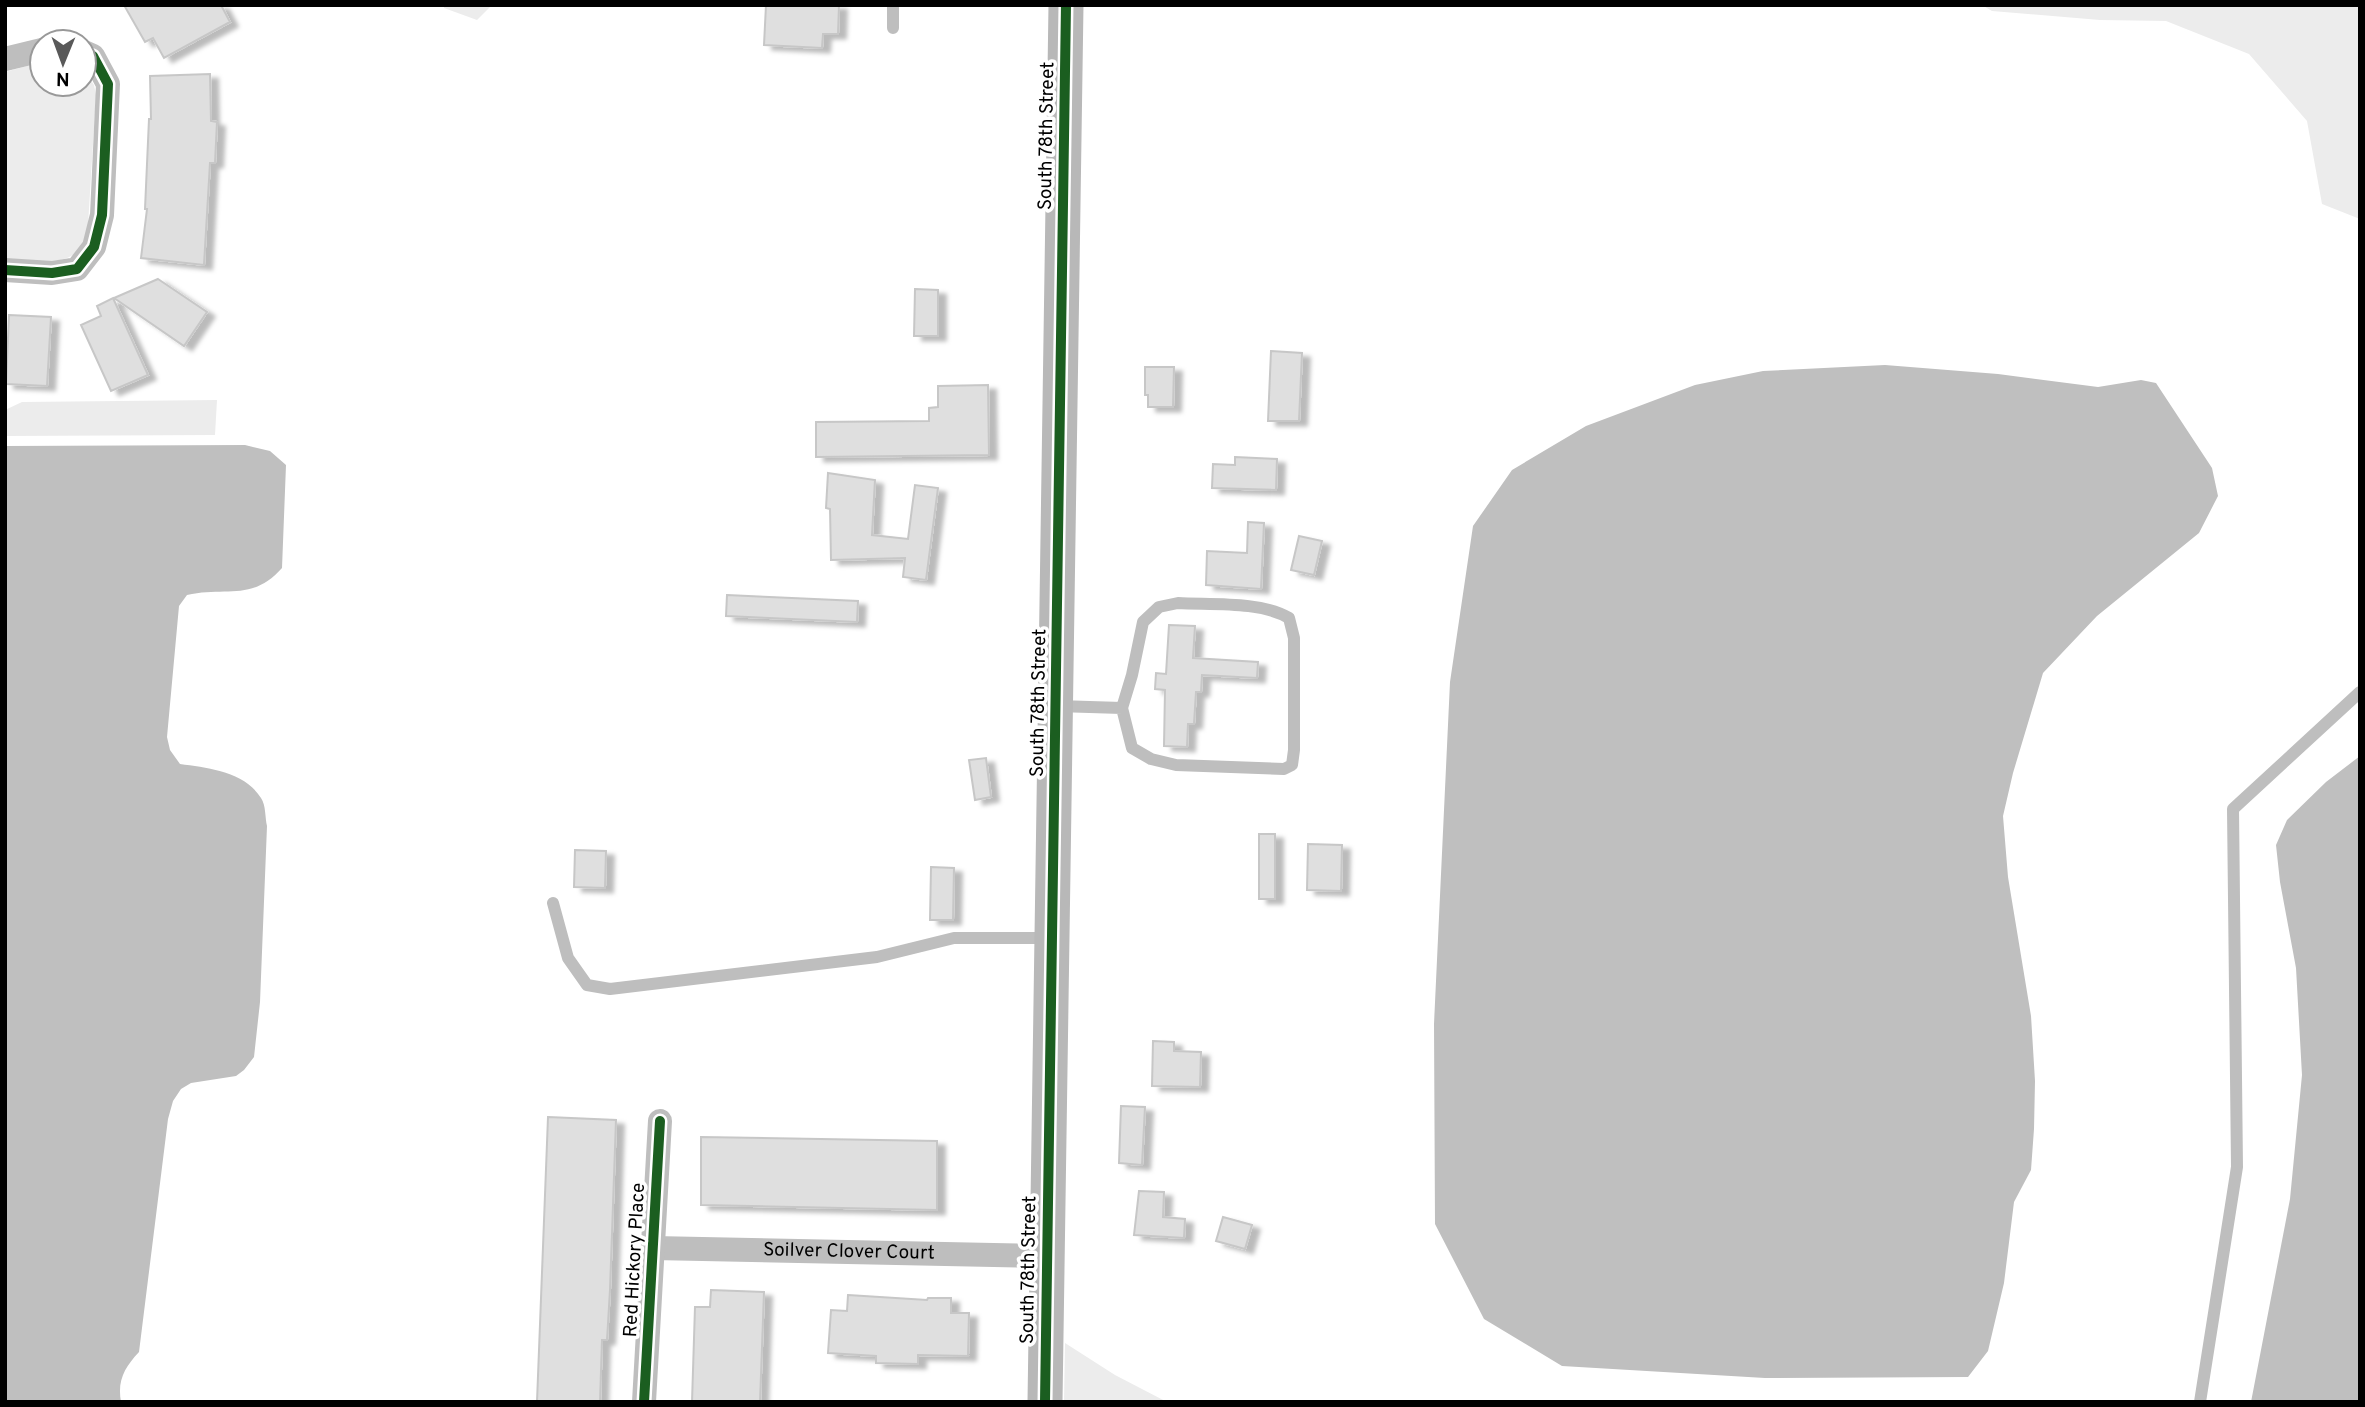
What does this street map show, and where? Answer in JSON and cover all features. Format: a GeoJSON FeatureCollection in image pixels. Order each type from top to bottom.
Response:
{"type":"FeatureCollection","features":[{"type":"Feature","properties":{"kind":"street","name":"South 78th Street"},"geometry":{"type":"LineString","coordinates":[[1045,1402],[1066,5]]}},
{"type":"Feature","properties":{"kind":"street"},"geometry":{"type":"LineString","coordinates":[[5,59],[28,53]]}},
{"type":"Feature","properties":{"kind":"street"},"geometry":{"type":"LineString","coordinates":[[5,270],[52,273],[77,269],[94,247],[102,215],[108,84],[98,65]]}},
{"type":"Feature","properties":{"kind":"street","name":"Red Hickory Place"},"geometry":{"type":"LineString","coordinates":[[644,1402],[660,1121]]}},
{"type":"Feature","properties":{"kind":"street","name":"Soilver Clover Court"},"geometry":{"type":"LineString","coordinates":[[653,1248],[1046,1256]]}},
{"type":"Feature","properties":{"kind":"lane"},"geometry":{"type":"LineString","coordinates":[[893,5],[893,28]]}},
{"type":"Feature","properties":{"kind":"lane"},"geometry":{"type":"LineString","coordinates":[[1178,603],[1243,606],[1278,612],[1289,618],[1294,638],[1292,765],[1284,769],[1176,765],[1151,759],[1132,748],[1122,708],[1143,622],[1159,607],[1178,603]]}},
{"type":"Feature","properties":{"kind":"lane"},"geometry":{"type":"LineString","coordinates":[[2200,1402],[2237,1167],[2233,808],[2360,692]]}},
{"type":"Feature","properties":{"kind":"lane"},"geometry":{"type":"LineString","coordinates":[[1057,706],[1122,708]]}},
{"type":"Feature","properties":{"kind":"lane"},"geometry":{"type":"LineString","coordinates":[[553,903],[568,958],[587,985],[610,989],[877,957],[954,938],[1052,937]]}},
{"type":"Feature","properties":{"kind":"shaded area"},"geometry":{"type":"Polygon","coordinates":[[[444,5],[492,5],[477,20],[444,8],[444,5]]]}},
{"type":"Feature","properties":{"kind":"shaded area"},"geometry":{"type":"Polygon","coordinates":[[[1982,5],[2360,5],[2360,219],[2322,204],[2307,121],[2249,54],[2166,21],[2100,20],[1992,11],[1982,5]]]}},
{"type":"Feature","properties":{"kind":"shaded area"},"geometry":{"type":"Polygon","coordinates":[[[28,66],[28,98],[96,98],[88,225],[84,242],[70,257],[49,261],[5,259],[5,72],[28,66]]]}},
{"type":"Feature","properties":{"kind":"shaded area"},"geometry":{"type":"Polygon","coordinates":[[[1885,365],[1998,374],[2098,387],[2141,380],[2156,383],[2212,468],[2218,496],[2199,533],[2097,616],[2043,673],[2013,773],[2003,816],[2008,877],[2031,1016],[2035,1081],[2034,1129],[2031,1170],[2014,1202],[2004,1283],[1988,1351],[1968,1377],[1765,1378],[1562,1366],[1484,1319],[1435,1224],[1434,1024],[1450,682],[1473,526],[1512,470],[1586,426],[1695,385],[1763,371],[1885,365]]]}},
{"type":"Feature","properties":{"kind":"shaded area"},"geometry":{"type":"Polygon","coordinates":[[[217,400],[215,435],[5,436],[5,410],[22,402],[217,400]]]}},
{"type":"Feature","properties":{"kind":"shaded area"},"geometry":{"type":"Polygon","coordinates":[[[245,445],[270,451],[286,465],[282,568],[260,585],[238,591],[187,595],[179,606],[167,737],[170,750],[180,764],[213,769],[235,776],[254,789],[264,804],[267,826],[260,1002],[254,1057],[236,1076],[191,1083],[181,1089],[173,1101],[168,1119],[139,1352],[123,1374],[121,1402],[5,1402],[5,446],[245,445]]]}},
{"type":"Feature","properties":{"kind":"shaded area"},"geometry":{"type":"Polygon","coordinates":[[[2360,756],[2360,1402],[2251,1402],[2290,1199],[2302,1075],[2296,968],[2276,845],[2287,820],[2326,782],[2360,756]]]}},
{"type":"Feature","properties":{"kind":"shaded area"},"geometry":{"type":"Polygon","coordinates":[[[1065,1343],[1115,1375],[1167,1402],[1064,1402],[1065,1343]]]}},
{"type":"Feature","properties":{"kind":"building"},"geometry":{"type":"Polygon","coordinates":[[[124,5],[221,5],[230,22],[164,58],[153,38],[145,42],[124,5]]]}},
{"type":"Feature","properties":{"kind":"building"},"geometry":{"type":"Polygon","coordinates":[[[766,5],[839,5],[838,34],[823,34],[822,48],[764,45],[766,5]]]}},
{"type":"Feature","properties":{"kind":"building"},"geometry":{"type":"Polygon","coordinates":[[[210,74],[211,121],[217,122],[215,163],[210,163],[204,265],[141,258],[147,209],[150,76],[210,74]]]}},
{"type":"Feature","properties":{"kind":"building"},"geometry":{"type":"Polygon","coordinates":[[[158,279],[207,312],[184,346],[114,298],[158,279]]]}},
{"type":"Feature","properties":{"kind":"building"},"geometry":{"type":"Polygon","coordinates":[[[915,289],[938,290],[938,336],[914,336],[915,289]]]}},
{"type":"Feature","properties":{"kind":"building"},"geometry":{"type":"Polygon","coordinates":[[[113,298],[148,375],[111,391],[81,325],[101,316],[97,306],[113,298]]]}},
{"type":"Feature","properties":{"kind":"building"},"geometry":{"type":"Polygon","coordinates":[[[9,315],[51,317],[47,386],[6,384],[9,315]]]}},
{"type":"Feature","properties":{"kind":"building"},"geometry":{"type":"Polygon","coordinates":[[[1271,351],[1302,353],[1299,421],[1268,421],[1271,351]]]}},
{"type":"Feature","properties":{"kind":"building"},"geometry":{"type":"Polygon","coordinates":[[[1145,367],[1174,367],[1173,407],[1148,407],[1145,367]]]}},
{"type":"Feature","properties":{"kind":"building"},"geometry":{"type":"Polygon","coordinates":[[[988,385],[989,455],[816,457],[816,422],[929,421],[929,408],[938,407],[938,386],[988,385]]]}},
{"type":"Feature","properties":{"kind":"building"},"geometry":{"type":"Polygon","coordinates":[[[1235,457],[1277,459],[1276,490],[1212,488],[1213,464],[1235,465],[1235,457]]]}},
{"type":"Feature","properties":{"kind":"building"},"geometry":{"type":"Polygon","coordinates":[[[828,473],[875,480],[872,535],[908,539],[915,485],[938,488],[926,580],[903,577],[905,558],[831,560],[830,509],[826,508],[828,473]]]}},
{"type":"Feature","properties":{"kind":"building"},"geometry":{"type":"Polygon","coordinates":[[[1248,522],[1264,523],[1261,589],[1206,585],[1207,551],[1247,553],[1248,522]]]}},
{"type":"Feature","properties":{"kind":"building"},"geometry":{"type":"Polygon","coordinates":[[[1299,536],[1322,541],[1314,575],[1291,570],[1299,536]]]}},
{"type":"Feature","properties":{"kind":"building"},"geometry":{"type":"Polygon","coordinates":[[[727,595],[858,601],[857,622],[726,616],[727,595]]]}},
{"type":"Feature","properties":{"kind":"building"},"geometry":{"type":"Polygon","coordinates":[[[1169,625],[1195,626],[1193,658],[1258,662],[1257,678],[1202,675],[1201,692],[1196,692],[1194,724],[1188,724],[1187,747],[1164,746],[1165,690],[1155,689],[1156,673],[1166,674],[1169,625]]]}},
{"type":"Feature","properties":{"kind":"building"},"geometry":{"type":"Polygon","coordinates":[[[986,758],[991,797],[975,800],[969,760],[986,758]]]}},
{"type":"Feature","properties":{"kind":"building"},"geometry":{"type":"Polygon","coordinates":[[[1259,834],[1275,834],[1275,899],[1259,899],[1259,834]]]}},
{"type":"Feature","properties":{"kind":"building"},"geometry":{"type":"Polygon","coordinates":[[[1308,844],[1342,845],[1341,891],[1307,890],[1308,844]]]}},
{"type":"Feature","properties":{"kind":"building"},"geometry":{"type":"Polygon","coordinates":[[[575,850],[606,851],[605,888],[574,887],[575,850]]]}},
{"type":"Feature","properties":{"kind":"building"},"geometry":{"type":"Polygon","coordinates":[[[931,867],[954,868],[953,920],[930,920],[931,867]]]}},
{"type":"Feature","properties":{"kind":"building"},"geometry":{"type":"Polygon","coordinates":[[[1153,1041],[1174,1042],[1174,1051],[1201,1052],[1200,1087],[1152,1086],[1153,1041]]]}},
{"type":"Feature","properties":{"kind":"building"},"geometry":{"type":"Polygon","coordinates":[[[1121,1106],[1145,1107],[1142,1165],[1119,1163],[1121,1106]]]}},
{"type":"Feature","properties":{"kind":"building"},"geometry":{"type":"Polygon","coordinates":[[[548,1117],[616,1120],[610,1290],[607,1340],[602,1340],[600,1402],[537,1402],[548,1117]]]}},
{"type":"Feature","properties":{"kind":"building"},"geometry":{"type":"Polygon","coordinates":[[[701,1137],[937,1141],[937,1210],[701,1205],[701,1137]]]}},
{"type":"Feature","properties":{"kind":"building"},"geometry":{"type":"Polygon","coordinates":[[[1139,1191],[1164,1192],[1163,1217],[1185,1219],[1184,1238],[1134,1235],[1139,1191]]]}},
{"type":"Feature","properties":{"kind":"building"},"geometry":{"type":"Polygon","coordinates":[[[1223,1217],[1252,1225],[1245,1249],[1216,1241],[1223,1217]]]}},
{"type":"Feature","properties":{"kind":"building"},"geometry":{"type":"Polygon","coordinates":[[[711,1290],[764,1292],[760,1402],[692,1402],[695,1307],[710,1307],[711,1290]]]}},
{"type":"Feature","properties":{"kind":"building"},"geometry":{"type":"Polygon","coordinates":[[[848,1295],[927,1300],[951,1298],[951,1313],[969,1313],[968,1356],[918,1355],[918,1364],[876,1363],[876,1356],[828,1353],[831,1310],[847,1311],[848,1295]]]}},
{"type":"Feature","properties":{"kind":"cycle path"},"geometry":{"type":"LineString","coordinates":[[1045,1402],[1066,5]]}},
{"type":"Feature","properties":{"kind":"cycle path"},"geometry":{"type":"LineString","coordinates":[[5,270],[52,273],[77,269],[94,247],[102,215],[108,84],[98,65]]}},
{"type":"Feature","properties":{"kind":"cycle path"},"geometry":{"type":"LineString","coordinates":[[644,1402],[660,1121]]}}]}
